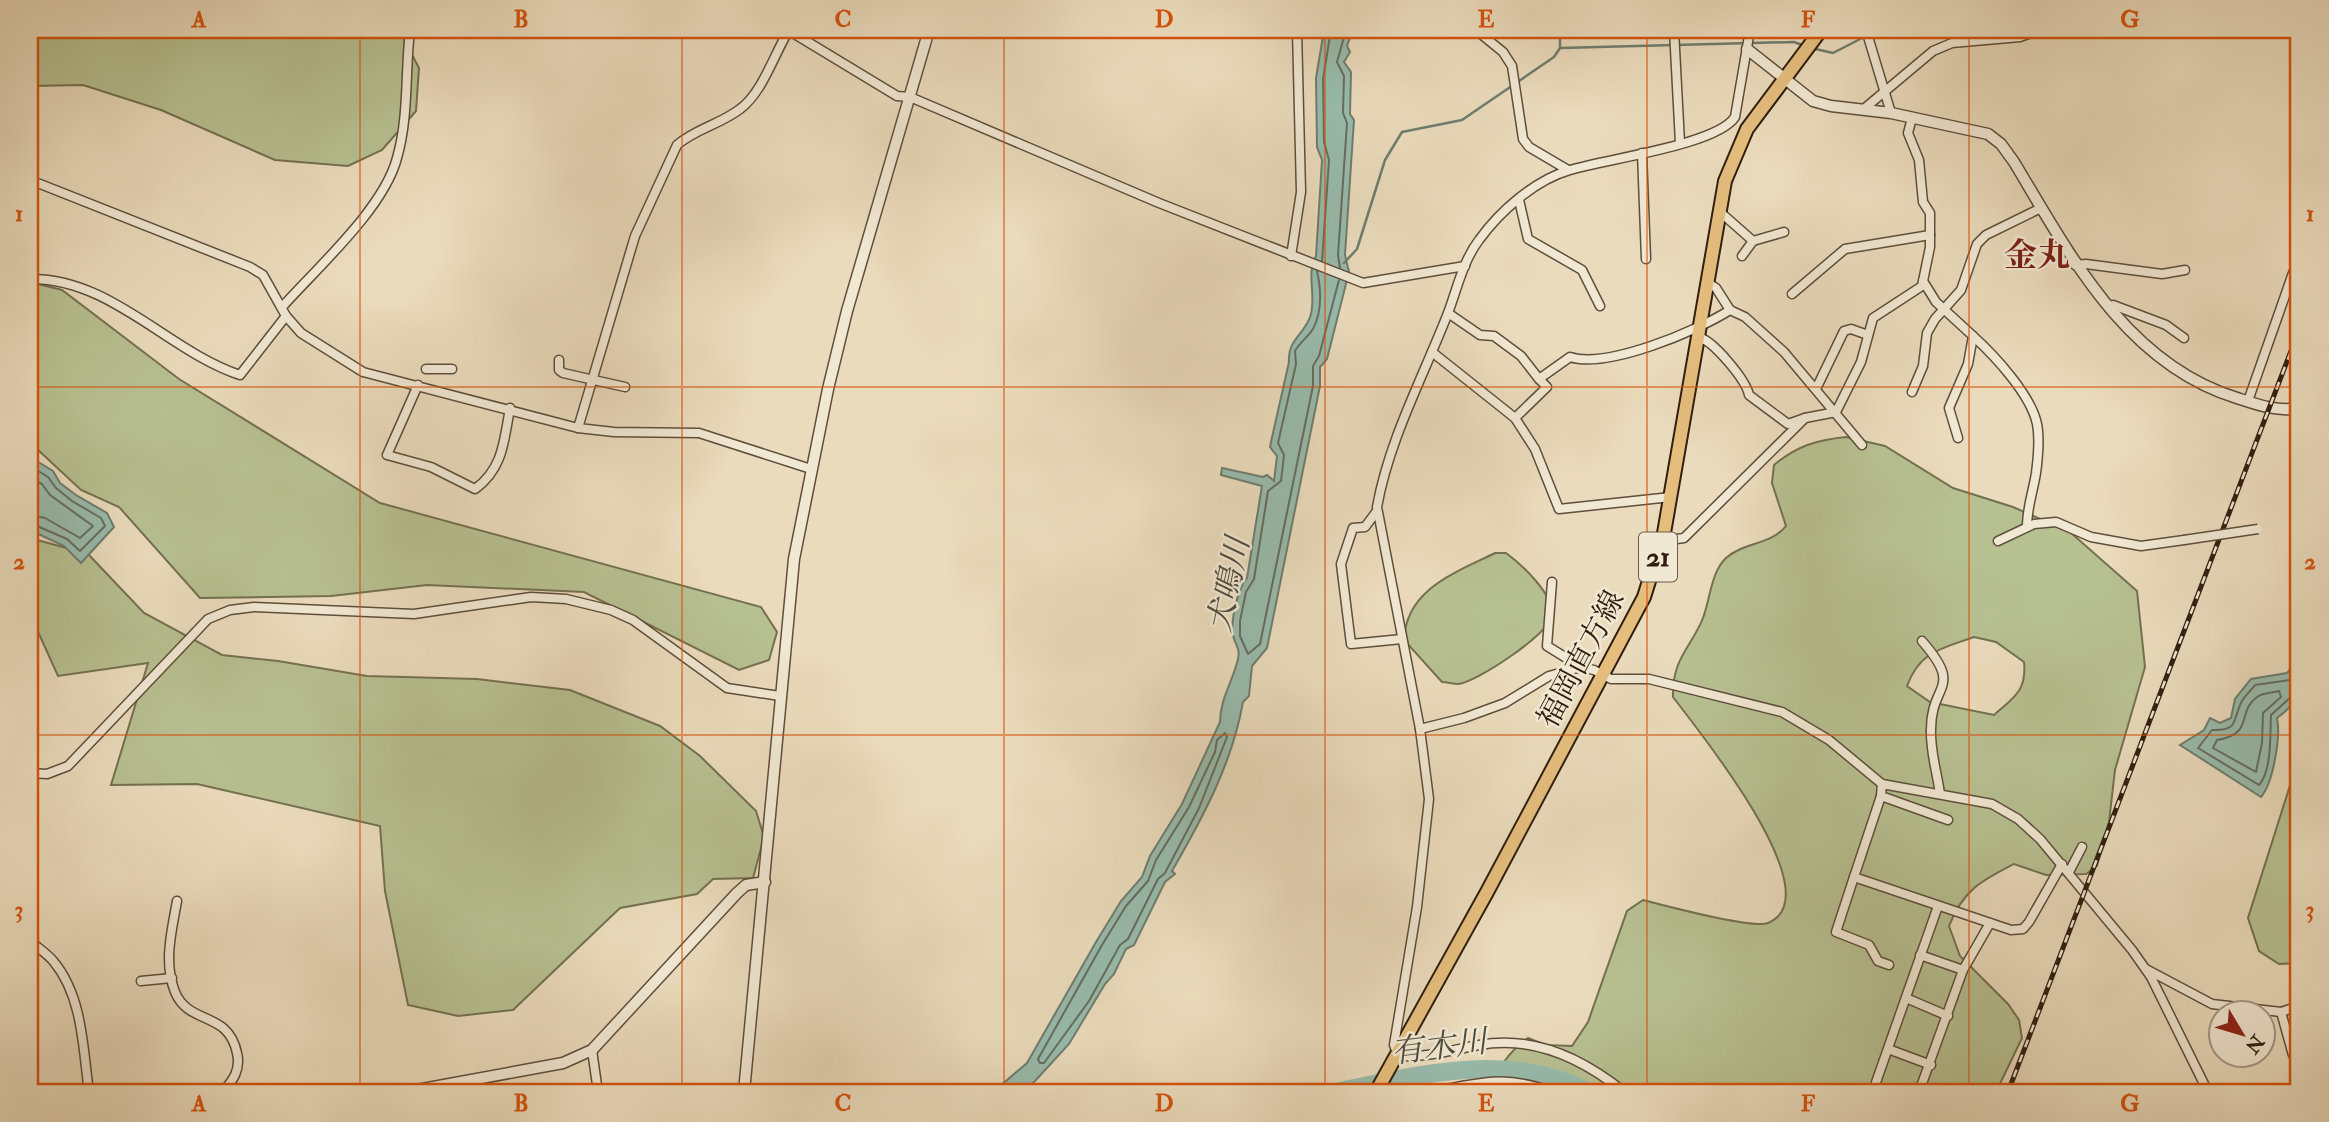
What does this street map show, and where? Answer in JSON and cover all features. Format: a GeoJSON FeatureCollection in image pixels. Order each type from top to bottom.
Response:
{"type":"FeatureCollection","features":[{"type":"Feature","properties":{"kind":"main road","name":"福岡直方線"},"geometry":{"type":"LineString","coordinates":[[1376,1092],[1396,1060],[1644,597],[1662,541],[1671,497],[1725,181],[1747,129],[1821,30]]}},
{"type":"Feature","properties":{"kind":"street"},"geometry":{"type":"LineString","coordinates":[[283,306],[371,209],[397,162],[407,103],[411,30]]}},
{"type":"Feature","properties":{"kind":"street"},"geometry":{"type":"LineString","coordinates":[[578,428],[635,236],[677,145],[687,136],[709,128],[738,111],[749,101],[789,30],[897,96],[910,97],[1291,256],[1363,283],[1465,266]]}},
{"type":"Feature","properties":{"kind":"street"},"geometry":{"type":"LineString","coordinates":[[744,1092],[793,559],[847,312],[929,30]]}},
{"type":"Feature","properties":{"kind":"street"},"geometry":{"type":"LineString","coordinates":[[1291,256],[1301,192],[1297,30]]}},
{"type":"Feature","properties":{"kind":"street"},"geometry":{"type":"LineString","coordinates":[[1476,30],[1503,52],[1512,66],[1523,139],[1529,147],[1568,170]]}},
{"type":"Feature","properties":{"kind":"street"},"geometry":{"type":"LineString","coordinates":[[1674,30],[1680,143]]}},
{"type":"Feature","properties":{"kind":"street"},"geometry":{"type":"LineString","coordinates":[[1623,1092],[1585,1064],[1564,1053],[1527,1044],[1482,1044],[1396,1060],[1394,1045],[1427,836],[1427,773],[1377,511],[1381,482],[1465,266],[1479,240],[1530,189],[1568,170],[1680,143],[1729,126],[1735,117],[1750,30]]}},
{"type":"Feature","properties":{"kind":"street"},"geometry":{"type":"LineString","coordinates":[[1866,30],[1891,113]]}},
{"type":"Feature","properties":{"kind":"street"},"geometry":{"type":"LineString","coordinates":[[1865,108],[1933,51],[1952,43],[2010,39],[2039,30]]}},
{"type":"Feature","properties":{"kind":"street"},"geometry":{"type":"LineString","coordinates":[[1747,49],[1813,101],[1831,106],[1865,108],[1988,134],[2008,153],[2075,265],[2109,308],[2182,376],[2205,388],[2284,411],[2299,408]]}},
{"type":"Feature","properties":{"kind":"street"},"geometry":{"type":"LineString","coordinates":[[1836,412],[1861,362],[1873,318],[1922,286],[1930,235],[1930,213],[1923,202],[1919,160],[1908,133],[1912,118]]}},
{"type":"Feature","properties":{"kind":"street"},"geometry":{"type":"LineString","coordinates":[[1642,153],[1646,259]]}},
{"type":"Feature","properties":{"kind":"street"},"geometry":{"type":"LineString","coordinates":[[30,180],[250,267],[263,275],[283,306],[286,316],[301,333],[343,362],[363,372],[510,408],[578,428],[614,432],[699,433],[811,469]]}},
{"type":"Feature","properties":{"kind":"street"},"geometry":{"type":"LineString","coordinates":[[1519,200],[1528,239],[1582,270],[1600,306]]}},
{"type":"Feature","properties":{"kind":"street"},"geometry":{"type":"LineString","coordinates":[[1912,393],[1923,366],[1927,333],[1935,319],[1961,290],[1977,244],[1986,235],[2042,208]]}},
{"type":"Feature","properties":{"kind":"street"},"geometry":{"type":"LineString","coordinates":[[1720,211],[1753,241],[1758,242],[1784,232]]}},
{"type":"Feature","properties":{"kind":"street"},"geometry":{"type":"LineString","coordinates":[[1792,294],[1845,249],[1930,235]]}},
{"type":"Feature","properties":{"kind":"street"},"geometry":{"type":"LineString","coordinates":[[1742,256],[1753,241]]}},
{"type":"Feature","properties":{"kind":"street"},"geometry":{"type":"LineString","coordinates":[[2075,265],[2162,274],[2185,270]]}},
{"type":"Feature","properties":{"kind":"street"},"geometry":{"type":"LineString","coordinates":[[2248,401],[2294,273],[2299,274]]}},
{"type":"Feature","properties":{"kind":"street"},"geometry":{"type":"LineString","coordinates":[[30,279],[56,281],[106,299],[240,375],[286,316]]}},
{"type":"Feature","properties":{"kind":"street"},"geometry":{"type":"LineString","coordinates":[[1923,281],[1945,310],[1993,354],[2016,384],[2037,422],[2036,477],[2029,497],[2027,527]]}},
{"type":"Feature","properties":{"kind":"street"},"geometry":{"type":"LineString","coordinates":[[1707,282],[1716,288],[1730,310],[1745,317],[1784,352],[1862,444]]}},
{"type":"Feature","properties":{"kind":"street"},"geometry":{"type":"LineString","coordinates":[[2109,308],[2113,305],[2166,325],[2184,338]]}},
{"type":"Feature","properties":{"kind":"street"},"geometry":{"type":"LineString","coordinates":[[1539,379],[1570,357],[1581,361],[1698,333],[1730,310]]}},
{"type":"Feature","properties":{"kind":"street"},"geometry":{"type":"LineString","coordinates":[[1448,313],[1480,335],[1494,336],[1521,356],[1547,387],[1515,418]]}},
{"type":"Feature","properties":{"kind":"street"},"geometry":{"type":"LineString","coordinates":[[1816,389],[1844,331],[1851,329],[1868,335]]}},
{"type":"Feature","properties":{"kind":"street"},"geometry":{"type":"LineString","coordinates":[[1698,333],[1719,352],[1747,387],[1748,395],[1788,424],[1797,418],[1836,412]]}},
{"type":"Feature","properties":{"kind":"street"},"geometry":{"type":"LineString","coordinates":[[1958,438],[1950,408],[1968,364],[1973,336]]}},
{"type":"Feature","properties":{"kind":"street"},"geometry":{"type":"LineString","coordinates":[[1432,352],[1515,418],[1535,449],[1559,509],[1671,497]]}},
{"type":"Feature","properties":{"kind":"street"},"geometry":{"type":"LineString","coordinates":[[559,360],[559,370],[562,373],[625,387]]}},
{"type":"Feature","properties":{"kind":"street"},"geometry":{"type":"LineString","coordinates":[[426,369],[452,369]]}},
{"type":"Feature","properties":{"kind":"street"},"geometry":{"type":"LineString","coordinates":[[418,386],[387,455],[431,467],[475,489],[488,480],[499,464],[510,408]]}},
{"type":"Feature","properties":{"kind":"street"},"geometry":{"type":"LineString","coordinates":[[1662,541],[1684,538],[1805,418]]}},
{"type":"Feature","properties":{"kind":"street"},"geometry":{"type":"LineString","coordinates":[[1377,511],[1365,527],[1353,528],[1341,564],[1351,644],[1402,639]]}},
{"type":"Feature","properties":{"kind":"street"},"geometry":{"type":"LineString","coordinates":[[1998,541],[2027,527],[2056,522],[2091,537],[2141,546],[2258,529]]}},
{"type":"Feature","properties":{"kind":"street"},"geometry":{"type":"LineString","coordinates":[[1552,582],[1547,646],[1581,667],[1623,681],[1649,678],[1782,712],[1829,740],[1882,784],[1992,804],[2018,819],[2069,872],[2145,969],[2208,1092]]}},
{"type":"Feature","properties":{"kind":"street"},"geometry":{"type":"LineString","coordinates":[[30,773],[47,774],[68,766],[208,619],[230,610],[254,607],[414,614],[531,597],[566,599],[611,610],[633,620],[727,688],[780,696]]}},
{"type":"Feature","properties":{"kind":"street"},"geometry":{"type":"LineString","coordinates":[[1922,641],[1943,668],[1945,683],[1931,721],[1931,745],[1940,794]]}},
{"type":"Feature","properties":{"kind":"street"},"geometry":{"type":"LineString","coordinates":[[1420,729],[1464,718],[1505,703],[1549,676],[1581,667]]}},
{"type":"Feature","properties":{"kind":"street"},"geometry":{"type":"LineString","coordinates":[[1882,784],[1881,796],[1836,932],[1869,945],[1878,961],[1889,965]]}},
{"type":"Feature","properties":{"kind":"street"},"geometry":{"type":"LineString","coordinates":[[1881,796],[1948,820]]}},
{"type":"Feature","properties":{"kind":"street"},"geometry":{"type":"LineString","coordinates":[[2069,872],[2082,847]]}},
{"type":"Feature","properties":{"kind":"street"},"geometry":{"type":"LineString","coordinates":[[1854,877],[2011,930],[2023,929],[2062,864]]}},
{"type":"Feature","properties":{"kind":"street"},"geometry":{"type":"LineString","coordinates":[[406,1092],[563,1063],[592,1050],[737,893],[746,885],[765,882]]}},
{"type":"Feature","properties":{"kind":"street"},"geometry":{"type":"LineString","coordinates":[[177,901],[168,951],[175,992],[183,1004],[225,1028],[234,1037],[239,1060],[235,1077],[223,1092]]}},
{"type":"Feature","properties":{"kind":"street"},"geometry":{"type":"LineString","coordinates":[[1877,1092],[1874,1091],[1938,906]]}},
{"type":"Feature","properties":{"kind":"street"},"geometry":{"type":"LineString","coordinates":[[1919,1092],[1931,1065],[1963,970],[1990,923]]}},
{"type":"Feature","properties":{"kind":"street"},"geometry":{"type":"LineString","coordinates":[[30,941],[54,961],[64,976],[81,1024],[89,1092]]}},
{"type":"Feature","properties":{"kind":"street"},"geometry":{"type":"LineString","coordinates":[[1920,955],[1963,970]]}},
{"type":"Feature","properties":{"kind":"street"},"geometry":{"type":"LineString","coordinates":[[2145,969],[2212,1004],[2281,1012],[2299,1006]]}},
{"type":"Feature","properties":{"kind":"street"},"geometry":{"type":"LineString","coordinates":[[141,981],[172,978]]}},
{"type":"Feature","properties":{"kind":"street"},"geometry":{"type":"LineString","coordinates":[[1906,998],[1948,1016]]}},
{"type":"Feature","properties":{"kind":"street"},"geometry":{"type":"LineString","coordinates":[[2281,1012],[2293,1055],[2299,1061]]}},
{"type":"Feature","properties":{"kind":"street"},"geometry":{"type":"LineString","coordinates":[[1888,1049],[1931,1065]]}},
{"type":"Feature","properties":{"kind":"street"},"geometry":{"type":"LineString","coordinates":[[592,1050],[598,1092]]}},
{"type":"Feature","properties":{"kind":"street"},"geometry":{"type":"LineString","coordinates":[[1428,1092],[1493,1081],[1553,1092]]}},
{"type":"Feature","properties":{"kind":"shaded area"},"geometry":{"type":"Polygon","coordinates":[[[30,30],[399,30],[419,68],[416,111],[382,150],[348,166],[275,160],[161,110],[83,85],[30,86],[30,30]]]}},
{"type":"Feature","properties":{"kind":"shaded area"},"geometry":{"type":"Polygon","coordinates":[[[30,282],[62,290],[179,379],[380,503],[761,607],[777,632],[769,660],[739,670],[584,592],[427,585],[331,596],[200,598],[119,507],[81,490],[38,450],[30,433],[30,282]]]}},
{"type":"Feature","properties":{"kind":"shaded area"},"geometry":{"type":"Polygon","coordinates":[[[1846,437],[1885,446],[1953,488],[2013,507],[2070,532],[2137,591],[2145,667],[2115,770],[2109,822],[2097,866],[2086,874],[2046,875],[2014,864],[1974,888],[1960,904],[1949,926],[1960,956],[2008,1004],[2019,1020],[2022,1038],[1996,1092],[1488,1092],[1504,1062],[1528,1038],[1545,1045],[1572,1046],[1588,1022],[1627,911],[1643,900],[1707,916],[1759,924],[1768,923],[1784,907],[1784,881],[1773,848],[1731,775],[1673,697],[1674,684],[1679,663],[1703,618],[1714,578],[1721,564],[1733,553],[1773,537],[1786,526],[1772,483],[1774,465],[1799,449],[1846,437]],[[1974,637],[1933,653],[1918,665],[1907,686],[1930,702],[1994,715],[2018,693],[2024,672],[2024,662],[1996,642],[1974,637]]]}},
{"type":"Feature","properties":{"kind":"shaded area"},"geometry":{"type":"Polygon","coordinates":[[[30,538],[88,554],[144,613],[222,655],[367,676],[477,679],[570,690],[660,726],[700,756],[756,811],[764,837],[753,878],[713,879],[697,894],[620,908],[513,1010],[458,1016],[408,1005],[385,891],[380,826],[197,784],[111,785],[148,663],[58,676],[30,614],[30,538]]]}},
{"type":"Feature","properties":{"kind":"shaded area"},"geometry":{"type":"Polygon","coordinates":[[[1495,553],[1506,553],[1536,581],[1548,599],[1552,616],[1548,624],[1526,645],[1480,675],[1458,684],[1442,682],[1404,640],[1407,622],[1413,608],[1435,585],[1495,553]]]}},
{"type":"Feature","properties":{"kind":"shaded area"},"geometry":{"type":"Polygon","coordinates":[[[2299,757],[2299,963],[2279,964],[2259,951],[2248,918],[2299,757]]]}},
{"type":"Feature","properties":{"kind":"water"},"geometry":{"type":"Polygon","coordinates":[[[1324,30],[1353,30],[1347,46],[1350,52],[1344,62],[1351,72],[1350,114],[1354,120],[1345,255],[1349,272],[1327,359],[1320,367],[1320,386],[1267,648],[1252,666],[1249,696],[1243,702],[1232,747],[1215,790],[1172,871],[1175,874],[1165,882],[1134,945],[1126,949],[1114,974],[1105,984],[1069,1044],[1025,1092],[982,1092],[1000,1086],[1027,1063],[1121,901],[1142,877],[1150,856],[1182,804],[1220,722],[1222,706],[1238,659],[1233,617],[1240,590],[1247,578],[1262,486],[1221,475],[1222,468],[1263,477],[1267,475],[1274,481],[1277,456],[1270,447],[1289,354],[1309,321],[1312,306],[1312,270],[1316,256],[1322,160],[1317,147],[1316,78],[1324,30]]]}},
{"type":"Feature","properties":{"kind":"water"},"geometry":{"type":"Polygon","coordinates":[[[30,457],[53,471],[60,483],[76,495],[107,513],[114,527],[81,563],[64,546],[30,530],[30,457]]]}},
{"type":"Feature","properties":{"kind":"water"},"geometry":{"type":"Polygon","coordinates":[[[2298,659],[2302,678],[2300,693],[2291,706],[2277,718],[2275,759],[2261,797],[2180,745],[2204,730],[2210,718],[2220,723],[2231,718],[2235,699],[2251,679],[2287,673],[2298,659]]]}},
{"type":"Feature","properties":{"kind":"waterway"},"geometry":{"type":"LineString","coordinates":[[1344,263],[1357,249],[1385,160],[1402,132],[1462,120],[1554,57],[1560,48],[1560,30]]}},
{"type":"Feature","properties":{"kind":"waterway"},"geometry":{"type":"LineString","coordinates":[[1811,48],[1833,53],[1866,36]]}},
{"type":"Feature","properties":{"kind":"waterway"},"geometry":{"type":"LineString","coordinates":[[1560,48],[1794,42],[1805,46]]}},
{"type":"Feature","properties":{"kind":"waterway","name":"有木川"},"geometry":{"type":"LineString","coordinates":[[1335,1092],[1431,1073],[1495,1069],[1557,1079],[1588,1092]]}},
{"type":"Feature","properties":{"kind":"railway"},"geometry":{"type":"LineString","coordinates":[[2008,1092],[2299,330]]}},
{"type":"Feature","properties":{"kind":"district","name":"金丸"},"geometry":{"type":"Point","coordinates":[2037,255]}},
{"type":"Feature","properties":{"kind":"water label","name":"犬鳴川"},"geometry":{"type":"Point","coordinates":[1229,585]}}]}
